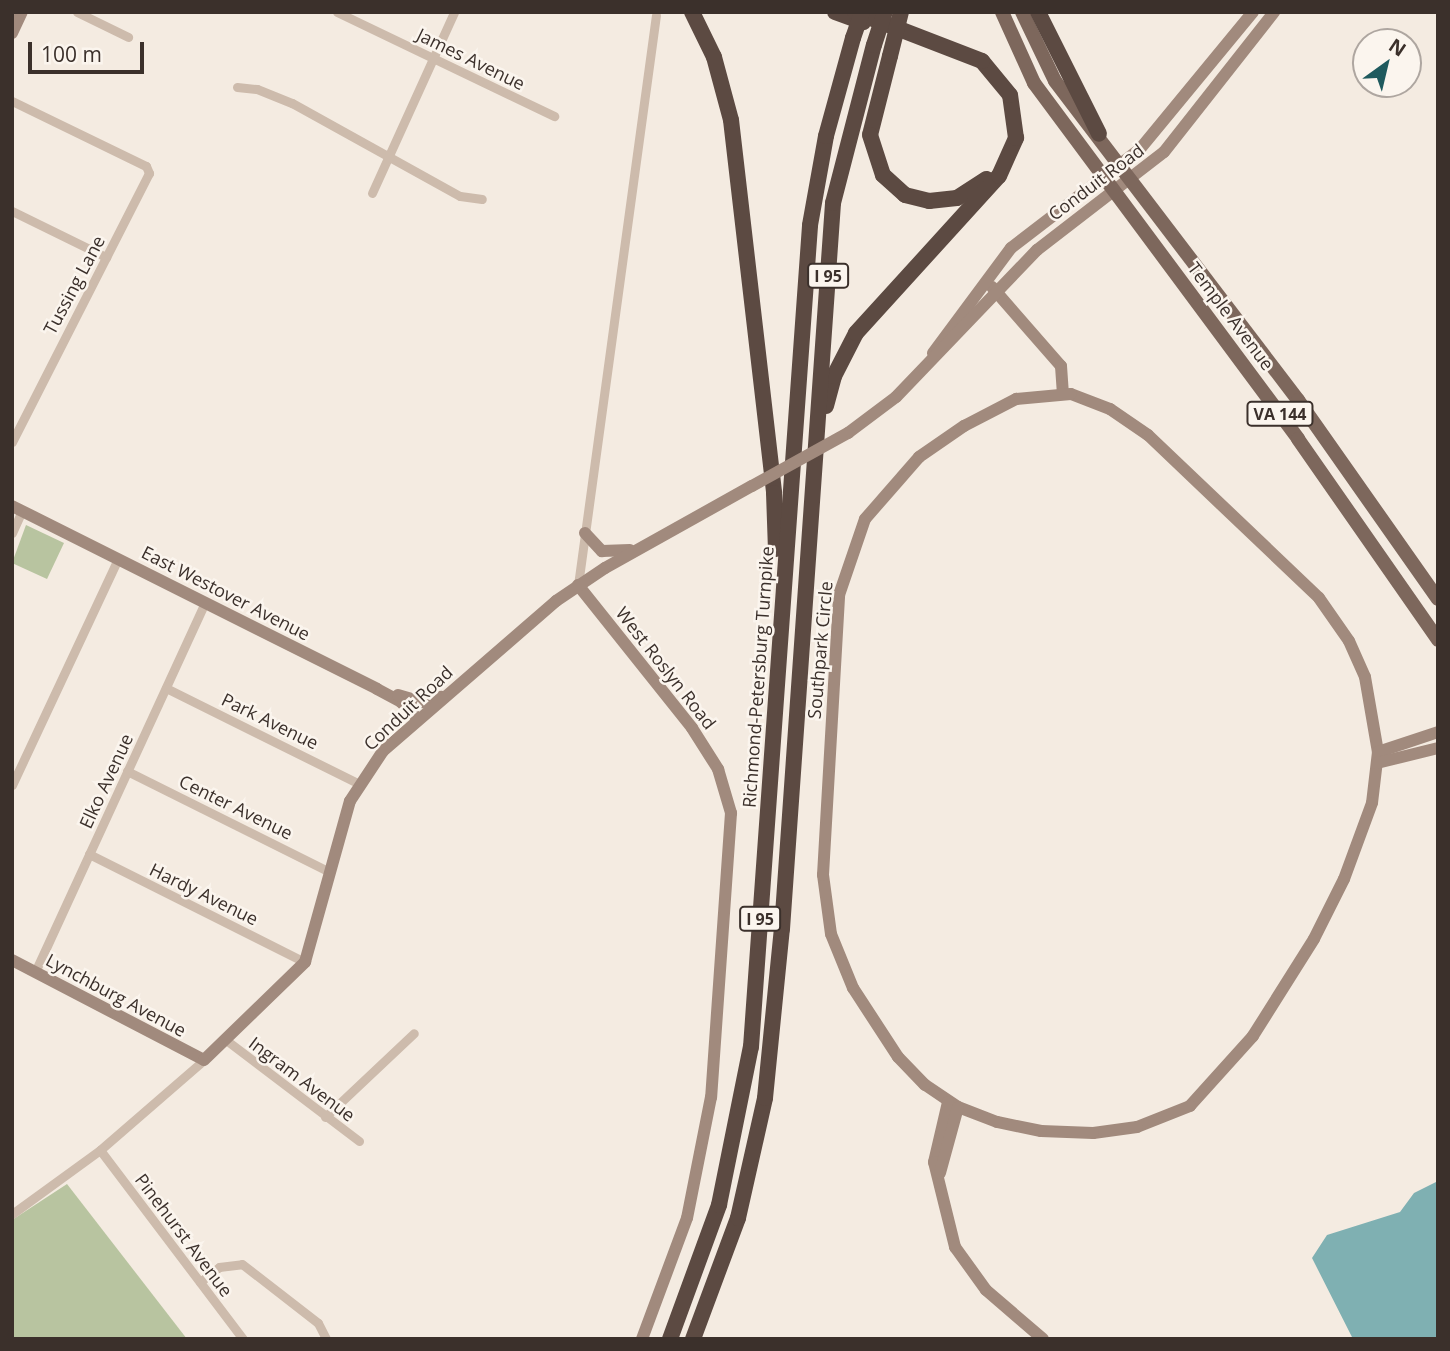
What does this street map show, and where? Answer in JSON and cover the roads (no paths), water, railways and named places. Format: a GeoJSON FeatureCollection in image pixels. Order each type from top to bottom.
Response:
{"type":"FeatureCollection","features":[{"type":"Feature","properties":{"kind":"highway"},"geometry":{"type":"LineString","coordinates":[[692,12],[719,72],[744,209],[775,493],[776,682]]}},
{"type":"Feature","properties":{"kind":"highway"},"geometry":{"type":"LineString","coordinates":[[835,12],[969,61],[996,85],[1007,110],[1008,140],[996,168],[973,190],[945,200],[920,200],[900,191],[883,175],[870,135],[890,56],[901,12]]}},
{"type":"Feature","properties":{"kind":"highway"},"geometry":{"type":"LineString","coordinates":[[809,511],[820,476],[829,389],[848,347],[880,302],[999,176],[1016,138],[1010,95],[982,61],[855,12]]}},
{"type":"Feature","properties":{"kind":"highway","name":"Richmond-Petersburg Turnpike"},"geometry":{"type":"LineString","coordinates":[[670,1339],[719,1206],[743,1100],[810,225],[826,136],[862,12]]}},
{"type":"Feature","properties":{"kind":"highway","name":"I 95"},"geometry":{"type":"LineString","coordinates":[[693,1339],[738,1218],[765,1098],[782,929],[809,511],[833,203],[885,12]]}},
{"type":"Feature","properties":{"kind":"highway"},"geometry":{"type":"LineString","coordinates":[[1038,12],[1099,134]]}},
{"type":"Feature","properties":{"kind":"main road","name":"Temple Avenue"},"geometry":{"type":"LineString","coordinates":[[1002,12],[1030,76],[1331,484],[1438,640]]}},
{"type":"Feature","properties":{"kind":"main road","name":"Temple Avenue"},"geometry":{"type":"LineString","coordinates":[[1022,12],[1048,71],[1133,178],[1438,599]]}},
{"type":"Feature","properties":{"kind":"street"},"geometry":{"type":"LineString","coordinates":[[12,33],[22,12]]}},
{"type":"Feature","properties":{"kind":"street"},"geometry":{"type":"LineString","coordinates":[[77,12],[128,37]]}},
{"type":"Feature","properties":{"kind":"street","name":"James Avenue"},"geometry":{"type":"LineString","coordinates":[[337,12],[554,116]]}},
{"type":"Feature","properties":{"kind":"street"},"geometry":{"type":"LineString","coordinates":[[372,193],[454,12]]}},
{"type":"Feature","properties":{"kind":"street","name":"Conduit Road"},"geometry":{"type":"LineString","coordinates":[[925,367],[984,281],[1023,236],[1123,165],[1174,113],[1253,12]]}},
{"type":"Feature","properties":{"kind":"street","name":"Conduit Road"},"geometry":{"type":"LineString","coordinates":[[12,1214],[100,1150],[226,1040],[305,962],[359,783],[383,751],[578,584],[848,433],[896,397],[1059,231],[1115,193],[1184,131],[1274,12]]}},
{"type":"Feature","properties":{"kind":"street"},"geometry":{"type":"LineString","coordinates":[[578,584],[656,15]]}},
{"type":"Feature","properties":{"kind":"street"},"geometry":{"type":"LineString","coordinates":[[237,87],[274,95],[460,196],[482,199]]}},
{"type":"Feature","properties":{"kind":"street","name":"Tussing Lane"},"geometry":{"type":"LineString","coordinates":[[12,101],[146,166],[149,173],[12,442]]}},
{"type":"Feature","properties":{"kind":"street"},"geometry":{"type":"LineString","coordinates":[[12,211],[106,257]]}},
{"type":"Feature","properties":{"kind":"street"},"geometry":{"type":"LineString","coordinates":[[984,281],[997,292],[1061,366],[1063,393]]}},
{"type":"Feature","properties":{"kind":"street","name":"Southpark Circle"},"geometry":{"type":"LineString","coordinates":[[1063,393],[1101,404],[1148,435],[1319,598],[1349,640],[1365,677],[1378,757],[1368,816],[1325,920],[1253,1036],[1203,1095],[1175,1115],[1104,1132],[1041,1131],[988,1119],[953,1105],[898,1057],[853,988],[831,934],[824,857],[839,595],[865,519],[919,457],[1007,403],[1063,393]]}},
{"type":"Feature","properties":{"kind":"street"},"geometry":{"type":"LineString","coordinates":[[12,533],[17,509]]}},
{"type":"Feature","properties":{"kind":"street","name":"East Westover Avenue"},"geometry":{"type":"LineString","coordinates":[[17,509],[377,689],[401,702],[418,719]]}},
{"type":"Feature","properties":{"kind":"street"},"geometry":{"type":"LineString","coordinates":[[586,533],[602,551],[638,549]]}},
{"type":"Feature","properties":{"kind":"street"},"geometry":{"type":"LineString","coordinates":[[12,785],[118,559]]}},
{"type":"Feature","properties":{"kind":"street","name":"West Roslyn Road"},"geometry":{"type":"LineString","coordinates":[[578,584],[692,728],[718,769],[731,813],[711,1097],[687,1217],[642,1339]]}},
{"type":"Feature","properties":{"kind":"street","name":"Elko Avenue"},"geometry":{"type":"LineString","coordinates":[[35,972],[205,603]]}},
{"type":"Feature","properties":{"kind":"street","name":"Park Avenue"},"geometry":{"type":"LineString","coordinates":[[166,688],[359,783]]}},
{"type":"Feature","properties":{"kind":"street"},"geometry":{"type":"LineString","coordinates":[[377,689],[419,702],[445,696]]}},
{"type":"Feature","properties":{"kind":"street"},"geometry":{"type":"LineString","coordinates":[[1378,757],[1438,732]]}},
{"type":"Feature","properties":{"kind":"street"},"geometry":{"type":"LineString","coordinates":[[1378,757],[1438,748]]}},
{"type":"Feature","properties":{"kind":"street","name":"Center Avenue"},"geometry":{"type":"LineString","coordinates":[[127,771],[330,872]]}},
{"type":"Feature","properties":{"kind":"street","name":"Hardy Avenue"},"geometry":{"type":"LineString","coordinates":[[89,854],[305,962]]}},
{"type":"Feature","properties":{"kind":"street","name":"Lynchburg Avenue"},"geometry":{"type":"LineString","coordinates":[[12,960],[204,1060]]}},
{"type":"Feature","properties":{"kind":"street"},"geometry":{"type":"LineString","coordinates":[[325,1117],[414,1033]]}},
{"type":"Feature","properties":{"kind":"street","name":"Ingram Avenue"},"geometry":{"type":"LineString","coordinates":[[226,1040],[359,1141]]}},
{"type":"Feature","properties":{"kind":"street"},"geometry":{"type":"LineString","coordinates":[[940,1174],[946,1166],[953,1105]]}},
{"type":"Feature","properties":{"kind":"street"},"geometry":{"type":"LineString","coordinates":[[953,1105],[934,1162],[940,1174],[948,1228],[964,1262],[986,1290],[1043,1339]]}},
{"type":"Feature","properties":{"kind":"street"},"geometry":{"type":"LineString","coordinates":[[948,1140],[963,1122],[988,1119]]}},
{"type":"Feature","properties":{"kind":"street","name":"Pinehurst Avenue"},"geometry":{"type":"LineString","coordinates":[[100,1150],[243,1339]]}},
{"type":"Feature","properties":{"kind":"street"},"geometry":{"type":"LineString","coordinates":[[200,1282],[219,1268],[242,1264],[318,1323],[327,1339]]}},
{"type":"Feature","properties":{"kind":"water"},"geometry":{"type":"Polygon","coordinates":[[[1438,1181],[1438,1339],[1353,1339],[1312,1258],[1327,1235],[1400,1212],[1414,1193],[1438,1181]]]}}]}
